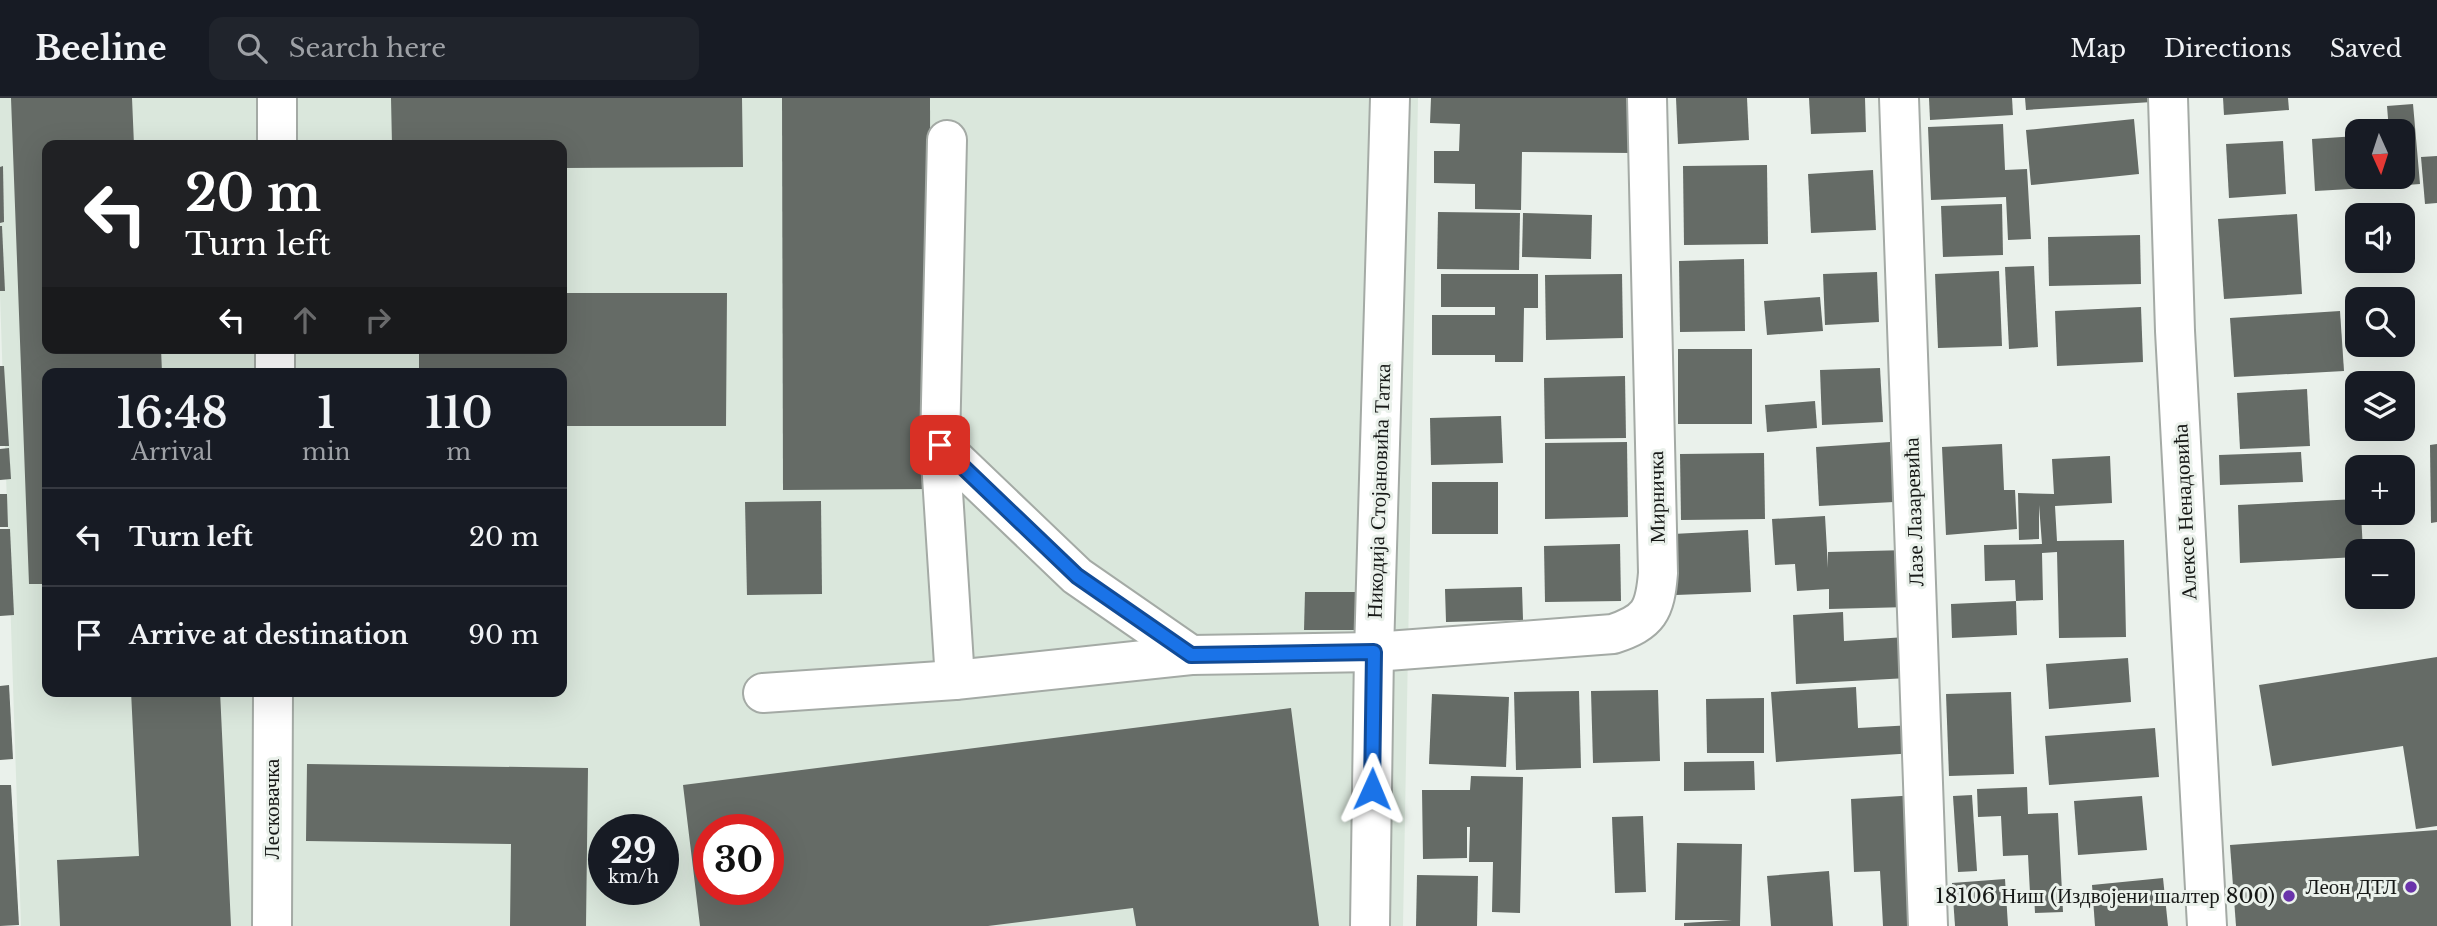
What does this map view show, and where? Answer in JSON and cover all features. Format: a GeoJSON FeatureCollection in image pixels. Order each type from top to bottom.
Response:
{"type":"FeatureCollection","features":[{"type":"Feature","properties":{"kind":"street"},"geometry":{"type":"LineString","coordinates":[[276,140],[277,98]]}},
{"type":"Feature","properties":{"kind":"street","name":"Никодија Стојановића Татка"},"geometry":{"type":"LineString","coordinates":[[1370,926],[1374,652],[1390,98]]}},
{"type":"Feature","properties":{"kind":"street","name":"Мирничка"},"geometry":{"type":"LineString","coordinates":[[763,693],[955,680],[1191,655],[1374,652],[1614,634],[1635,626],[1649,614],[1657,594],[1658,573],[1647,98]]}},
{"type":"Feature","properties":{"kind":"street","name":"Лазе Лазаревића"},"geometry":{"type":"LineString","coordinates":[[1899,98],[1928,926]]}},
{"type":"Feature","properties":{"kind":"street","name":"Алексе Ненадовића"},"geometry":{"type":"LineString","coordinates":[[2168,98],[2175,331],[2207,926]]}},
{"type":"Feature","properties":{"kind":"street"},"geometry":{"type":"LineString","coordinates":[[947,140],[940,445],[955,680]]}},
{"type":"Feature","properties":{"kind":"street"},"geometry":{"type":"LineString","coordinates":[[940,445],[1077,576],[1191,655]]}},
{"type":"Feature","properties":{"kind":"street","name":"Лесковачка"},"geometry":{"type":"LineString","coordinates":[[272,926],[273,697]]}},
{"type":"Feature","properties":{"kind":"shaded area"},"geometry":{"type":"Polygon","coordinates":[[[0,98],[1418,98],[1403,926],[21,926],[0,294],[0,98]]]}},
{"type":"Feature","properties":{"kind":"building"},"geometry":{"type":"Polygon","coordinates":[[[11,98],[132,98],[134,140],[42,140],[42,354],[161,354],[162,368],[42,368],[42,584],[29,584],[11,98]]]}},
{"type":"Feature","properties":{"kind":"building"},"geometry":{"type":"Polygon","coordinates":[[[391,98],[742,98],[743,167],[567,168],[567,140],[392,140],[391,98]]]}},
{"type":"Feature","properties":{"kind":"building"},"geometry":{"type":"Polygon","coordinates":[[[782,98],[930,98],[931,489],[783,490],[782,98]]]}},
{"type":"Feature","properties":{"kind":"building"},"geometry":{"type":"Polygon","coordinates":[[[1431,98],[1633,98],[1632,153],[1522,152],[1521,210],[1475,209],[1475,184],[1434,183],[1434,151],[1459,151],[1460,124],[1430,123],[1431,98]]]}},
{"type":"Feature","properties":{"kind":"building"},"geometry":{"type":"Polygon","coordinates":[[[1676,98],[1747,98],[1749,140],[1678,144],[1676,98]]]}},
{"type":"Feature","properties":{"kind":"building"},"geometry":{"type":"Polygon","coordinates":[[[1809,98],[1865,98],[1866,132],[1811,134],[1809,98]]]}},
{"type":"Feature","properties":{"kind":"building"},"geometry":{"type":"Polygon","coordinates":[[[1929,98],[2012,98],[2013,115],[1930,120],[1929,98]]]}},
{"type":"Feature","properties":{"kind":"building"},"geometry":{"type":"Polygon","coordinates":[[[2025,98],[2151,98],[2152,102],[2026,110],[2025,98]]]}},
{"type":"Feature","properties":{"kind":"building"},"geometry":{"type":"Polygon","coordinates":[[[2223,98],[2288,98],[2289,110],[2224,115],[2223,98]]]}},
{"type":"Feature","properties":{"kind":"building"},"geometry":{"type":"Polygon","coordinates":[[[2413,104],[2414,119],[2388,119],[2387,106],[2413,104]]]}},
{"type":"Feature","properties":{"kind":"building"},"geometry":{"type":"Polygon","coordinates":[[[2134,119],[2139,174],[2031,185],[2026,130],[2134,119]]]}},
{"type":"Feature","properties":{"kind":"building"},"geometry":{"type":"Polygon","coordinates":[[[2003,124],[2005,170],[2027,169],[2031,239],[2008,240],[2006,197],[1931,200],[1928,127],[2003,124]]]}},
{"type":"Feature","properties":{"kind":"building"},"geometry":{"type":"Polygon","coordinates":[[[2415,127],[2420,184],[2415,184],[2415,127]]]}},
{"type":"Feature","properties":{"kind":"building"},"geometry":{"type":"Polygon","coordinates":[[[2345,137],[2345,189],[2350,189],[2315,191],[2312,139],[2345,137]]]}},
{"type":"Feature","properties":{"kind":"building"},"geometry":{"type":"Polygon","coordinates":[[[2283,141],[2286,194],[2229,198],[2226,144],[2283,141]]]}},
{"type":"Feature","properties":{"kind":"building"},"geometry":{"type":"Polygon","coordinates":[[[2437,156],[2437,203],[2425,204],[2421,157],[2437,156]]]}},
{"type":"Feature","properties":{"kind":"building"},"geometry":{"type":"Polygon","coordinates":[[[1767,165],[1768,244],[1684,245],[1683,166],[1767,165]]]}},
{"type":"Feature","properties":{"kind":"building"},"geometry":{"type":"Polygon","coordinates":[[[3,166],[4,222],[0,223],[0,167],[3,166]]]}},
{"type":"Feature","properties":{"kind":"building"},"geometry":{"type":"Polygon","coordinates":[[[1873,170],[1876,230],[1811,233],[1808,174],[1873,170]]]}},
{"type":"Feature","properties":{"kind":"building"},"geometry":{"type":"Polygon","coordinates":[[[2002,204],[2003,255],[1943,257],[1941,206],[2002,204]]]}},
{"type":"Feature","properties":{"kind":"building"},"geometry":{"type":"Polygon","coordinates":[[[1438,212],[1520,213],[1519,270],[1437,269],[1438,212]]]}},
{"type":"Feature","properties":{"kind":"building"},"geometry":{"type":"Polygon","coordinates":[[[1523,213],[1592,215],[1591,259],[1522,257],[1523,213]]]}},
{"type":"Feature","properties":{"kind":"building"},"geometry":{"type":"Polygon","coordinates":[[[2297,214],[2302,294],[2224,299],[2218,219],[2297,214]]]}},
{"type":"Feature","properties":{"kind":"building"},"geometry":{"type":"Polygon","coordinates":[[[2,226],[5,291],[0,291],[2,226]]]}},
{"type":"Feature","properties":{"kind":"building"},"geometry":{"type":"Polygon","coordinates":[[[2140,235],[2141,284],[2049,286],[2048,237],[2140,235]]]}},
{"type":"Feature","properties":{"kind":"building"},"geometry":{"type":"Polygon","coordinates":[[[1744,259],[1745,331],[1680,332],[1679,261],[1744,259]]]}},
{"type":"Feature","properties":{"kind":"building"},"geometry":{"type":"Polygon","coordinates":[[[2034,266],[2038,347],[2009,349],[2005,267],[2034,266]]]}},
{"type":"Feature","properties":{"kind":"building"},"geometry":{"type":"Polygon","coordinates":[[[1999,271],[2002,346],[1938,348],[1935,274],[1999,271]]]}},
{"type":"Feature","properties":{"kind":"building"},"geometry":{"type":"Polygon","coordinates":[[[1877,272],[1879,322],[1825,325],[1823,274],[1877,272]]]}},
{"type":"Feature","properties":{"kind":"building"},"geometry":{"type":"Polygon","coordinates":[[[1441,274],[1538,274],[1538,308],[1524,308],[1523,362],[1495,362],[1495,355],[1432,355],[1432,315],[1495,315],[1495,307],[1441,307],[1441,274]]]}},
{"type":"Feature","properties":{"kind":"building"},"geometry":{"type":"Polygon","coordinates":[[[1622,274],[1623,338],[1546,340],[1545,275],[1622,274]]]}},
{"type":"Feature","properties":{"kind":"building"},"geometry":{"type":"Polygon","coordinates":[[[567,293],[727,293],[726,426],[567,426],[567,368],[419,368],[419,354],[567,354],[567,293]]]}},
{"type":"Feature","properties":{"kind":"building"},"geometry":{"type":"Polygon","coordinates":[[[1820,297],[1823,331],[1767,335],[1764,301],[1820,297]]]}},
{"type":"Feature","properties":{"kind":"building"},"geometry":{"type":"Polygon","coordinates":[[[2141,307],[2143,362],[2057,366],[2055,311],[2141,307]]]}},
{"type":"Feature","properties":{"kind":"building"},"geometry":{"type":"Polygon","coordinates":[[[2340,311],[2344,371],[2234,377],[2230,318],[2340,311]]]}},
{"type":"Feature","properties":{"kind":"building"},"geometry":{"type":"Polygon","coordinates":[[[1678,349],[1752,349],[1752,424],[1678,424],[1678,349]]]}},
{"type":"Feature","properties":{"kind":"building"},"geometry":{"type":"Polygon","coordinates":[[[0,366],[4,366],[9,446],[0,446],[0,366]]]}},
{"type":"Feature","properties":{"kind":"building"},"geometry":{"type":"Polygon","coordinates":[[[1880,368],[1883,422],[1822,425],[1820,370],[1880,368]]]}},
{"type":"Feature","properties":{"kind":"building"},"geometry":{"type":"Polygon","coordinates":[[[1625,376],[1626,438],[1545,439],[1544,378],[1625,376]]]}},
{"type":"Feature","properties":{"kind":"building"},"geometry":{"type":"Polygon","coordinates":[[[2307,389],[2310,446],[2240,449],[2237,393],[2307,389]]]}},
{"type":"Feature","properties":{"kind":"building"},"geometry":{"type":"Polygon","coordinates":[[[1815,401],[1817,428],[1767,432],[1765,405],[1815,401]]]}},
{"type":"Feature","properties":{"kind":"building"},"geometry":{"type":"Polygon","coordinates":[[[1501,416],[1503,463],[1431,465],[1430,418],[1501,416]]]}},
{"type":"Feature","properties":{"kind":"building"},"geometry":{"type":"Polygon","coordinates":[[[1627,442],[1628,517],[1545,519],[1545,443],[1627,442]]]}},
{"type":"Feature","properties":{"kind":"building"},"geometry":{"type":"Polygon","coordinates":[[[1890,442],[1894,502],[1819,506],[1816,447],[1890,442]]]}},
{"type":"Feature","properties":{"kind":"building"},"geometry":{"type":"Polygon","coordinates":[[[2002,444],[2004,490],[2015,490],[2017,529],[1946,535],[1942,447],[2002,444]]]}},
{"type":"Feature","properties":{"kind":"building"},"geometry":{"type":"Polygon","coordinates":[[[2437,444],[2437,522],[2431,523],[2430,445],[2437,444]]]}},
{"type":"Feature","properties":{"kind":"building"},"geometry":{"type":"Polygon","coordinates":[[[9,448],[11,479],[0,480],[0,449],[9,448]]]}},
{"type":"Feature","properties":{"kind":"building"},"geometry":{"type":"Polygon","coordinates":[[[2301,452],[2303,482],[2220,485],[2219,455],[2301,452]]]}},
{"type":"Feature","properties":{"kind":"building"},"geometry":{"type":"Polygon","coordinates":[[[1764,453],[1765,519],[1681,520],[1680,454],[1764,453]]]}},
{"type":"Feature","properties":{"kind":"building"},"geometry":{"type":"Polygon","coordinates":[[[2110,456],[2112,503],[2055,506],[2057,541],[2124,540],[2126,637],[2059,638],[2057,552],[2042,553],[2043,600],[2016,601],[2015,580],[1985,581],[1984,545],[2042,544],[2039,505],[2039,539],[2019,540],[2018,493],[2054,494],[2052,459],[2110,456]]]}},
{"type":"Feature","properties":{"kind":"building"},"geometry":{"type":"Polygon","coordinates":[[[1432,482],[1498,482],[1498,534],[1432,534],[1432,482]]]}},
{"type":"Feature","properties":{"kind":"building"},"geometry":{"type":"Polygon","coordinates":[[[0,494],[7,494],[8,527],[0,527],[0,494]]]}},
{"type":"Feature","properties":{"kind":"building"},"geometry":{"type":"Polygon","coordinates":[[[2345,500],[2345,525],[2362,525],[2362,539],[2345,539],[2345,558],[2240,563],[2238,505],[2345,500]]]}},
{"type":"Feature","properties":{"kind":"building"},"geometry":{"type":"Polygon","coordinates":[[[821,501],[822,594],[747,595],[745,502],[821,501]]]}},
{"type":"Feature","properties":{"kind":"building"},"geometry":{"type":"Polygon","coordinates":[[[1825,516],[1828,568],[1828,552],[1908,550],[1909,607],[1829,609],[1829,589],[1797,591],[1795,564],[1775,565],[1772,519],[1825,516]]]}},
{"type":"Feature","properties":{"kind":"building"},"geometry":{"type":"Polygon","coordinates":[[[0,529],[10,529],[14,615],[0,616],[0,529]]]}},
{"type":"Feature","properties":{"kind":"building"},"geometry":{"type":"Polygon","coordinates":[[[1748,530],[1751,592],[1676,595],[1673,534],[1748,530]]]}},
{"type":"Feature","properties":{"kind":"building"},"geometry":{"type":"Polygon","coordinates":[[[1620,544],[1621,601],[1545,602],[1544,546],[1620,544]]]}},
{"type":"Feature","properties":{"kind":"building"},"geometry":{"type":"Polygon","coordinates":[[[1522,587],[1523,620],[1446,622],[1445,589],[1522,587]]]}},
{"type":"Feature","properties":{"kind":"building"},"geometry":{"type":"Polygon","coordinates":[[[1305,592],[1357,592],[1357,630],[1304,630],[1305,592]]]}},
{"type":"Feature","properties":{"kind":"building"},"geometry":{"type":"Polygon","coordinates":[[[2016,601],[2017,635],[1952,638],[1951,604],[2016,601]]]}},
{"type":"Feature","properties":{"kind":"building"},"geometry":{"type":"Polygon","coordinates":[[[1843,612],[1844,641],[1906,637],[1908,678],[1796,684],[1793,615],[1843,612]]]}},
{"type":"Feature","properties":{"kind":"building"},"geometry":{"type":"Polygon","coordinates":[[[2437,657],[2437,826],[2416,829],[2403,746],[2272,766],[2259,685],[2437,657]]]}},
{"type":"Feature","properties":{"kind":"building"},"geometry":{"type":"Polygon","coordinates":[[[2128,658],[2131,702],[2049,709],[2046,664],[2128,658]]]}},
{"type":"Feature","properties":{"kind":"building"},"geometry":{"type":"Polygon","coordinates":[[[9,685],[13,759],[0,760],[0,686],[9,685]]]}},
{"type":"Feature","properties":{"kind":"building"},"geometry":{"type":"Polygon","coordinates":[[[1856,687],[1858,728],[1913,725],[1915,753],[1776,762],[1771,692],[1856,687]]]}},
{"type":"Feature","properties":{"kind":"building"},"geometry":{"type":"Polygon","coordinates":[[[1658,690],[1660,761],[1593,763],[1591,691],[1658,690]]]}},
{"type":"Feature","properties":{"kind":"building"},"geometry":{"type":"Polygon","coordinates":[[[1579,691],[1581,768],[1516,770],[1514,692],[1579,691]]]}},
{"type":"Feature","properties":{"kind":"building"},"geometry":{"type":"Polygon","coordinates":[[[2011,692],[2014,774],[1949,776],[1946,694],[2011,692]]]}},
{"type":"Feature","properties":{"kind":"building"},"geometry":{"type":"Polygon","coordinates":[[[1432,694],[1509,697],[1506,767],[1429,764],[1432,694]]]}},
{"type":"Feature","properties":{"kind":"building"},"geometry":{"type":"Polygon","coordinates":[[[131,697],[220,697],[231,926],[60,926],[57,860],[139,856],[131,697]]]}},
{"type":"Feature","properties":{"kind":"building"},"geometry":{"type":"Polygon","coordinates":[[[1764,698],[1764,753],[1707,753],[1706,699],[1764,698]]]}},
{"type":"Feature","properties":{"kind":"building"},"geometry":{"type":"Polygon","coordinates":[[[1291,708],[1319,926],[1136,926],[1133,908],[988,926],[700,926],[697,905],[784,905],[784,814],[693,814],[693,868],[683,785],[1291,708]]]}},
{"type":"Feature","properties":{"kind":"building"},"geometry":{"type":"Polygon","coordinates":[[[2155,728],[2159,777],[2049,785],[2045,736],[2155,728]]]}},
{"type":"Feature","properties":{"kind":"building"},"geometry":{"type":"Polygon","coordinates":[[[1754,761],[1755,790],[1684,791],[1684,762],[1754,761]]]}},
{"type":"Feature","properties":{"kind":"building"},"geometry":{"type":"Polygon","coordinates":[[[307,764],[588,768],[586,926],[510,926],[511,844],[306,841],[307,764]]]}},
{"type":"Feature","properties":{"kind":"building"},"geometry":{"type":"Polygon","coordinates":[[[1471,776],[1523,777],[1520,913],[1492,912],[1493,862],[1469,862],[1470,827],[1467,827],[1467,858],[1423,859],[1422,790],[1470,790],[1471,776]]]}},
{"type":"Feature","properties":{"kind":"building"},"geometry":{"type":"Polygon","coordinates":[[[0,785],[11,785],[19,925],[0,926],[0,785]]]}},
{"type":"Feature","properties":{"kind":"building"},"geometry":{"type":"Polygon","coordinates":[[[2027,787],[2028,814],[2058,813],[2063,912],[2035,913],[2034,893],[2030,893],[2028,855],[2003,856],[2001,816],[1978,817],[1977,789],[2027,787]]]}},
{"type":"Feature","properties":{"kind":"building"},"geometry":{"type":"Polygon","coordinates":[[[1918,795],[1924,926],[1883,926],[1880,871],[1854,872],[1851,799],[1918,795]]]}},
{"type":"Feature","properties":{"kind":"building"},"geometry":{"type":"Polygon","coordinates":[[[1972,795],[1977,871],[1958,872],[1953,796],[1972,795]]]}},
{"type":"Feature","properties":{"kind":"building"},"geometry":{"type":"Polygon","coordinates":[[[2142,796],[2147,850],[2078,855],[2074,801],[2142,796]]]}},
{"type":"Feature","properties":{"kind":"building"},"geometry":{"type":"Polygon","coordinates":[[[1643,816],[1646,892],[1615,893],[1612,817],[1643,816]]]}},
{"type":"Feature","properties":{"kind":"building"},"geometry":{"type":"Polygon","coordinates":[[[2437,830],[2437,926],[2236,926],[2230,845],[2437,830]]]}},
{"type":"Feature","properties":{"kind":"building"},"geometry":{"type":"Polygon","coordinates":[[[1677,843],[1742,844],[1740,926],[1684,926],[1684,923],[1732,920],[1675,920],[1677,843]]]}},
{"type":"Feature","properties":{"kind":"building"},"geometry":{"type":"Polygon","coordinates":[[[1829,871],[1833,926],[1771,926],[1767,876],[1829,871]]]}},
{"type":"Feature","properties":{"kind":"building"},"geometry":{"type":"Polygon","coordinates":[[[1417,875],[1478,876],[1477,926],[1416,926],[1417,875]]]}},
{"type":"Feature","properties":{"kind":"building"},"geometry":{"type":"Polygon","coordinates":[[[2163,878],[2168,926],[2095,926],[2092,885],[2163,878]]]}},
{"type":"Feature","properties":{"kind":"building"},"geometry":{"type":"Polygon","coordinates":[[[2005,879],[2008,926],[1955,926],[1952,883],[2005,879]]]}},
{"type":"Feature","properties":{"kind":"place","name":"Леон ДТЛ"},"geometry":{"type":"Point","coordinates":[2411,887]}},
{"type":"Feature","properties":{"kind":"place","name":"18106 Ниш (Издвојени шалтер 800)"},"geometry":{"type":"Point","coordinates":[2289,896]}},
{"type":"Feature","properties":{"kind":"route"},"geometry":{"type":"LineString","coordinates":[[940,445],[1077,576],[1191,655],[1374,652],[1372,789]]}}]}
